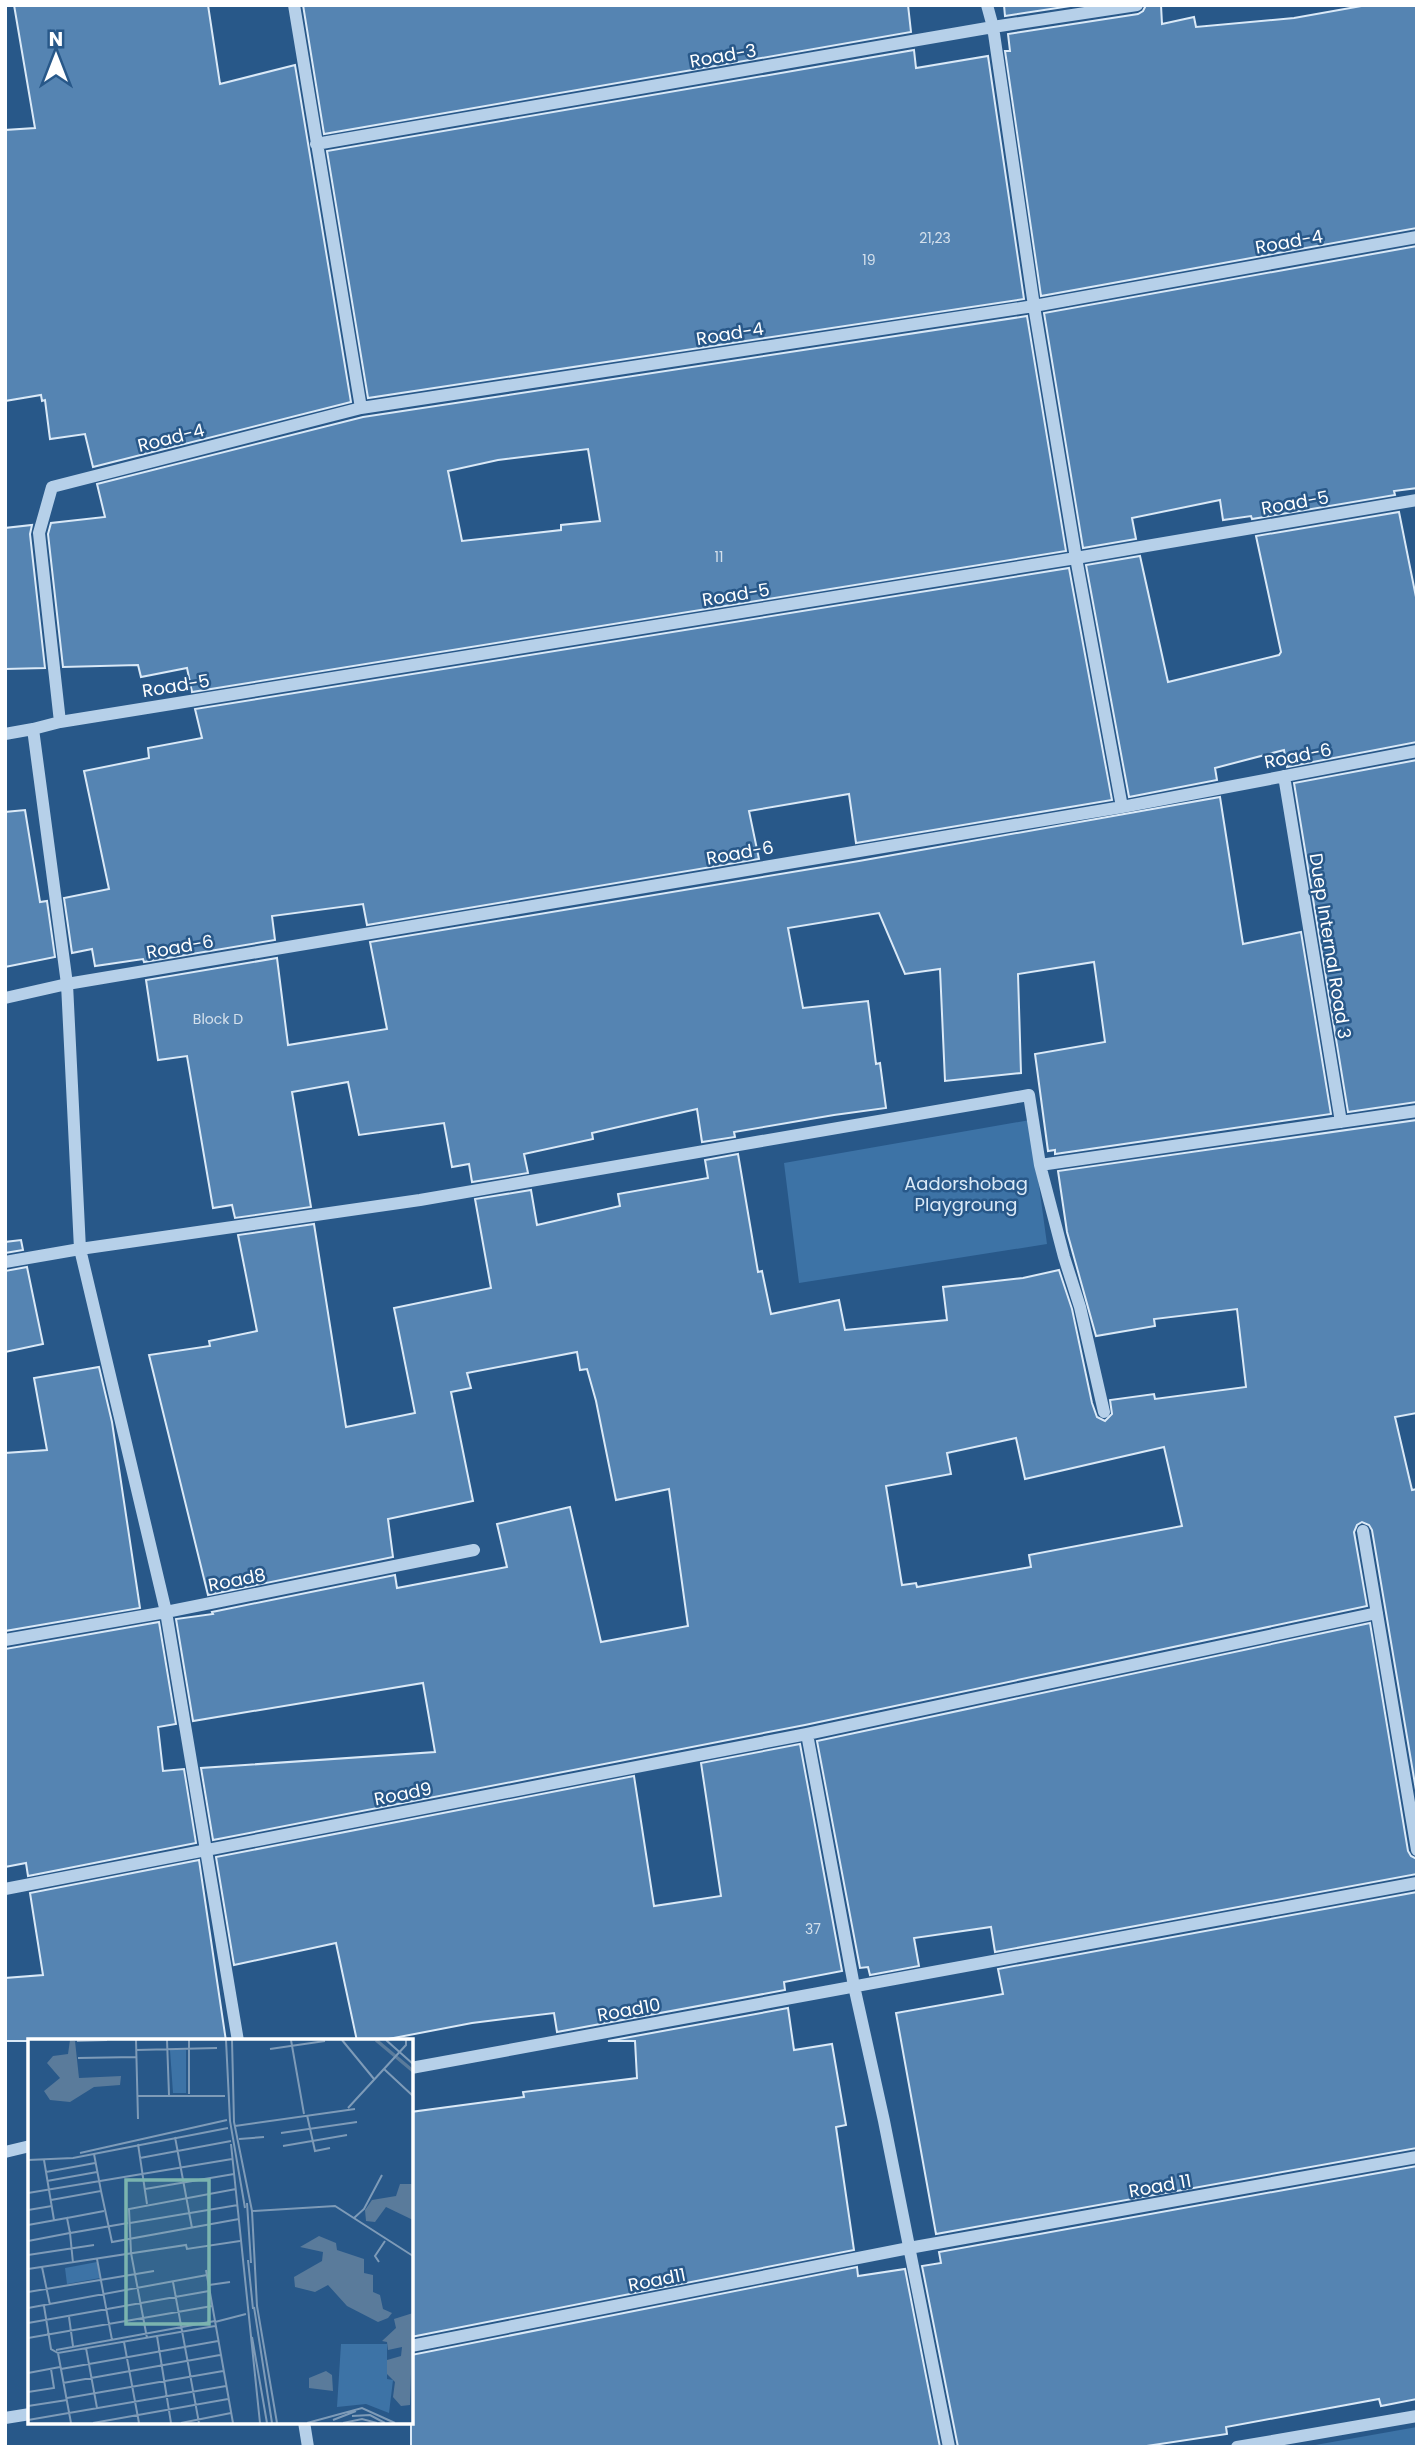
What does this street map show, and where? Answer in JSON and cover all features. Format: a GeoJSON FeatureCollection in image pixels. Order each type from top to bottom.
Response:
{"type":"FeatureCollection","features":[{"type":"Feature","properties":{"kind":"street"},"geometry":{"type":"LineString","coordinates":[[294,5],[361,408]]}},
{"type":"Feature","properties":{"kind":"street"},"geometry":{"type":"LineString","coordinates":[[987,5],[993,27],[1034,306],[1076,558],[1122,807]]}},
{"type":"Feature","properties":{"kind":"street","name":"Road-3"},"geometry":{"type":"LineString","coordinates":[[316,144],[993,27],[1137,5]]}},
{"type":"Feature","properties":{"kind":"street","name":"Road-4"},"geometry":{"type":"LineString","coordinates":[[60,722],[39,533],[52,487],[361,408],[1034,306],[1417,237]]}},
{"type":"Feature","properties":{"kind":"street","name":"Road-5"},"geometry":{"type":"LineString","coordinates":[[5,734],[60,722],[1076,558],[1417,500]]}},
{"type":"Feature","properties":{"kind":"street"},"geometry":{"type":"LineString","coordinates":[[33,729],[67,984],[80,1248],[166,1612],[238,2039]]}},
{"type":"Feature","properties":{"kind":"street","name":"Road-6"},"geometry":{"type":"LineString","coordinates":[[5,998],[67,984],[1122,807],[1417,751]]}},
{"type":"Feature","properties":{"kind":"street","name":"Duep Internal Road 3"},"geometry":{"type":"LineString","coordinates":[[1284,776],[1341,1122]]}},
{"type":"Feature","properties":{"kind":"street"},"geometry":{"type":"LineString","coordinates":[[5,1262],[80,1248],[420,1200],[1029,1096],[1040,1165],[1063,1256],[1080,1307],[1104,1412]]}},
{"type":"Feature","properties":{"kind":"street"},"geometry":{"type":"LineString","coordinates":[[1040,1165],[1417,1111]]}},
{"type":"Feature","properties":{"kind":"street"},"geometry":{"type":"LineString","coordinates":[[1363,1531],[1412,1795],[1417,1850]]}},
{"type":"Feature","properties":{"kind":"street","name":"Road8"},"geometry":{"type":"LineString","coordinates":[[5,1640],[166,1612],[474,1550]]}},
{"type":"Feature","properties":{"kind":"street","name":"Road9"},"geometry":{"type":"LineString","coordinates":[[5,1889],[807,1734],[1377,1613]]}},
{"type":"Feature","properties":{"kind":"street"},"geometry":{"type":"LineString","coordinates":[[807,1734],[854,1986],[884,2121],[949,2447]]}},
{"type":"Feature","properties":{"kind":"street","name":"Road10"},"geometry":{"type":"LineString","coordinates":[[413,2068],[1417,1883]]}},
{"type":"Feature","properties":{"kind":"street"},"geometry":{"type":"LineString","coordinates":[[5,2152],[28,2146]]}},
{"type":"Feature","properties":{"kind":"street","name":"Road 11"},"geometry":{"type":"LineString","coordinates":[[909,2248],[1417,2157]]}},
{"type":"Feature","properties":{"kind":"street","name":"Road11"},"geometry":{"type":"LineString","coordinates":[[413,2346],[909,2248]]}},
{"type":"Feature","properties":{"kind":"street"},"geometry":{"type":"LineString","coordinates":[[5,2418],[28,2414]]}},
{"type":"Feature","properties":{"kind":"street"},"geometry":{"type":"LineString","coordinates":[[1237,2447],[1417,2416]]}},
{"type":"Feature","properties":{"kind":"street"},"geometry":{"type":"LineString","coordinates":[[304,2424],[308,2447]]}},
{"type":"Feature","properties":{"kind":"green space","name":"Aadorshobag Playgroung"},"geometry":{"type":"Polygon","coordinates":[[[1030,1120],[1047,1244],[799,1283],[784,1163],[1030,1120]]]}},
{"type":"Feature","properties":{"kind":"green space"},"geometry":{"type":"Polygon","coordinates":[[[1417,2427],[1417,2447],[1304,2447],[1417,2427]]]}},
{"type":"Feature","properties":{"kind":"building"},"geometry":{"type":"Polygon","coordinates":[[[14,5],[208,5],[220,84],[295,65],[351,402],[93,467],[85,434],[50,439],[45,400],[42,401],[41,395],[5,401],[5,130],[35,128],[14,5]]]}},
{"type":"Feature","properties":{"kind":"building"},"geometry":{"type":"Polygon","coordinates":[[[303,5],[908,5],[911,32],[324,134],[303,5]]]}},
{"type":"Feature","properties":{"kind":"building"},"geometry":{"type":"Polygon","coordinates":[[[1004,5],[1077,5],[1005,16],[1004,5]]]}},
{"type":"Feature","properties":{"kind":"building"},"geometry":{"type":"Polygon","coordinates":[[[1146,5],[1161,5],[1162,24],[1194,17],[1196,27],[1294,18],[1367,5],[1417,5],[1417,228],[1041,296],[1005,51],[1010,51],[1008,34],[1138,14],[1146,5]]]}},
{"type":"Feature","properties":{"kind":"building"},"geometry":{"type":"Polygon","coordinates":[[[914,50],[916,68],[988,56],[1024,299],[368,398],[327,151],[914,50]]]}},
{"type":"Feature","properties":{"kind":"building"},"geometry":{"type":"Polygon","coordinates":[[[1417,246],[1417,488],[1394,491],[1395,495],[1252,519],[1251,516],[1223,520],[1220,500],[1132,518],[1136,539],[1083,548],[1044,313],[1417,246]]]}},
{"type":"Feature","properties":{"kind":"building"},"geometry":{"type":"Polygon","coordinates":[[[1027,316],[1066,551],[192,692],[187,668],[141,677],[138,665],[63,667],[48,534],[51,523],[105,517],[97,484],[363,417],[1027,316]],[[588,449],[498,460],[448,471],[462,541],[561,530],[561,525],[600,521],[588,449]]]}},
{"type":"Feature","properties":{"kind":"building"},"geometry":{"type":"Polygon","coordinates":[[[1399,512],[1417,602],[1417,742],[1287,767],[1284,750],[1215,768],[1217,780],[1129,797],[1086,565],[1140,556],[1168,682],[1279,655],[1281,652],[1256,536],[1399,512]]]}},
{"type":"Feature","properties":{"kind":"building"},"geometry":{"type":"Polygon","coordinates":[[[32,525],[30,534],[45,668],[5,669],[5,528],[32,525]]]}},
{"type":"Feature","properties":{"kind":"building"},"geometry":{"type":"Polygon","coordinates":[[[1069,568],[1112,800],[856,843],[849,794],[749,811],[759,859],[367,925],[363,904],[272,916],[275,940],[144,962],[143,959],[95,966],[92,949],[72,953],[64,898],[109,889],[84,771],[149,758],[148,748],[202,738],[195,709],[1069,568]]]}},
{"type":"Feature","properties":{"kind":"building"},"geometry":{"type":"Polygon","coordinates":[[[1417,760],[1417,1102],[1348,1112],[1294,783],[1417,760]]]}},
{"type":"Feature","properties":{"kind":"building"},"geometry":{"type":"Polygon","coordinates":[[[1220,797],[1243,944],[1301,932],[1331,1114],[1055,1154],[1055,1150],[1048,1151],[1035,1054],[1105,1042],[1094,962],[1018,974],[1021,1073],[945,1081],[940,969],[905,974],[879,913],[788,928],[803,1008],[868,1001],[876,1064],[880,1063],[886,1108],[734,1132],[735,1137],[702,1142],[697,1109],[592,1133],[593,1139],[524,1154],[528,1173],[472,1182],[469,1164],[452,1167],[444,1123],[359,1135],[348,1082],[292,1092],[311,1207],[235,1218],[232,1205],[213,1208],[187,1056],[158,1060],[146,980],[277,958],[288,1045],[387,1029],[370,942],[859,861],[1220,797]]]}},
{"type":"Feature","properties":{"kind":"building"},"geometry":{"type":"Polygon","coordinates":[[[25,810],[40,902],[47,901],[55,957],[5,967],[5,812],[25,810]]]}},
{"type":"Feature","properties":{"kind":"building"},"geometry":{"type":"Polygon","coordinates":[[[1417,1120],[1417,1413],[1395,1417],[1412,1490],[1417,1489],[1417,1796],[1372,1530],[1362,1522],[1354,1532],[1367,1606],[805,1725],[213,1840],[201,1768],[435,1752],[423,1683],[193,1721],[176,1619],[213,1614],[212,1612],[395,1575],[397,1588],[507,1567],[497,1524],[570,1507],[601,1642],[688,1626],[669,1489],[616,1500],[596,1401],[587,1369],[580,1370],[577,1352],[467,1373],[471,1388],[451,1392],[473,1501],[388,1519],[393,1557],[208,1595],[149,1355],[210,1346],[209,1341],[257,1331],[238,1235],[314,1224],[346,1427],[415,1413],[394,1308],[491,1288],[475,1199],[531,1190],[537,1225],[620,1206],[618,1194],[708,1178],[705,1160],[738,1154],[758,1272],[762,1271],[771,1314],[839,1300],[845,1330],[947,1320],[943,1287],[1023,1278],[1059,1270],[1072,1309],[1097,1417],[1105,1421],[1112,1414],[1110,1400],[1154,1394],[1155,1399],[1246,1387],[1237,1309],[1154,1319],[1155,1326],[1096,1336],[1067,1232],[1058,1171],[1417,1120]],[[1016,1438],[947,1453],[951,1474],[886,1486],[902,1585],[916,1583],[917,1587],[1031,1567],[1029,1555],[1182,1526],[1164,1447],[1025,1479],[1016,1438]]]}},
{"type":"Feature","properties":{"kind":"building"},"geometry":{"type":"Polygon","coordinates":[[[21,1240],[23,1250],[5,1253],[5,1242],[21,1240]]]}},
{"type":"Feature","properties":{"kind":"building"},"geometry":{"type":"Polygon","coordinates":[[[27,1267],[43,1344],[5,1352],[5,1271],[27,1267]]]}},
{"type":"Feature","properties":{"kind":"building"},"geometry":{"type":"Polygon","coordinates":[[[99,1367],[112,1422],[140,1608],[5,1631],[5,1453],[47,1450],[34,1378],[99,1367]]]}},
{"type":"Feature","properties":{"kind":"building"},"geometry":{"type":"Polygon","coordinates":[[[159,1622],[176,1724],[158,1727],[163,1771],[184,1769],[196,1843],[28,1876],[26,1863],[5,1867],[5,1649],[159,1622]]]}},
{"type":"Feature","properties":{"kind":"building"},"geometry":{"type":"Polygon","coordinates":[[[1370,1623],[1408,1851],[1417,1859],[1417,1874],[995,1952],[991,1927],[914,1938],[919,1966],[870,1975],[868,1967],[860,1968],[817,1741],[1370,1623]]]}},
{"type":"Feature","properties":{"kind":"building"},"geometry":{"type":"Polygon","coordinates":[[[800,1744],[842,1971],[784,1982],[785,1990],[557,2032],[554,2013],[472,2023],[388,2039],[357,2039],[336,1943],[234,1965],[216,1857],[634,1776],[654,1906],[721,1896],[701,1763],[800,1744]]]}},
{"type":"Feature","properties":{"kind":"building"},"geometry":{"type":"Polygon","coordinates":[[[199,1860],[226,2039],[5,2041],[5,1978],[43,1975],[30,1893],[199,1860]]]}},
{"type":"Feature","properties":{"kind":"building"},"geometry":{"type":"Polygon","coordinates":[[[1417,1892],[1417,2148],[936,2234],[896,2013],[1003,1994],[998,1969],[1417,1892]]]}},
{"type":"Feature","properties":{"kind":"building"},"geometry":{"type":"Polygon","coordinates":[[[788,2008],[794,2050],[832,2044],[846,2125],[836,2127],[854,2250],[413,2337],[413,2112],[524,2097],[523,2092],[637,2078],[635,2041],[608,2041],[788,2008]]]}},
{"type":"Feature","properties":{"kind":"building"},"geometry":{"type":"Polygon","coordinates":[[[1417,2166],[1417,2399],[1381,2406],[1379,2399],[1226,2427],[1227,2434],[1140,2447],[958,2447],[922,2266],[941,2263],[939,2252],[1417,2166]]]}},
{"type":"Feature","properties":{"kind":"building"},"geometry":{"type":"Polygon","coordinates":[[[857,2267],[858,2276],[905,2269],[940,2447],[411,2447],[413,2355],[857,2267]]]}}]}
